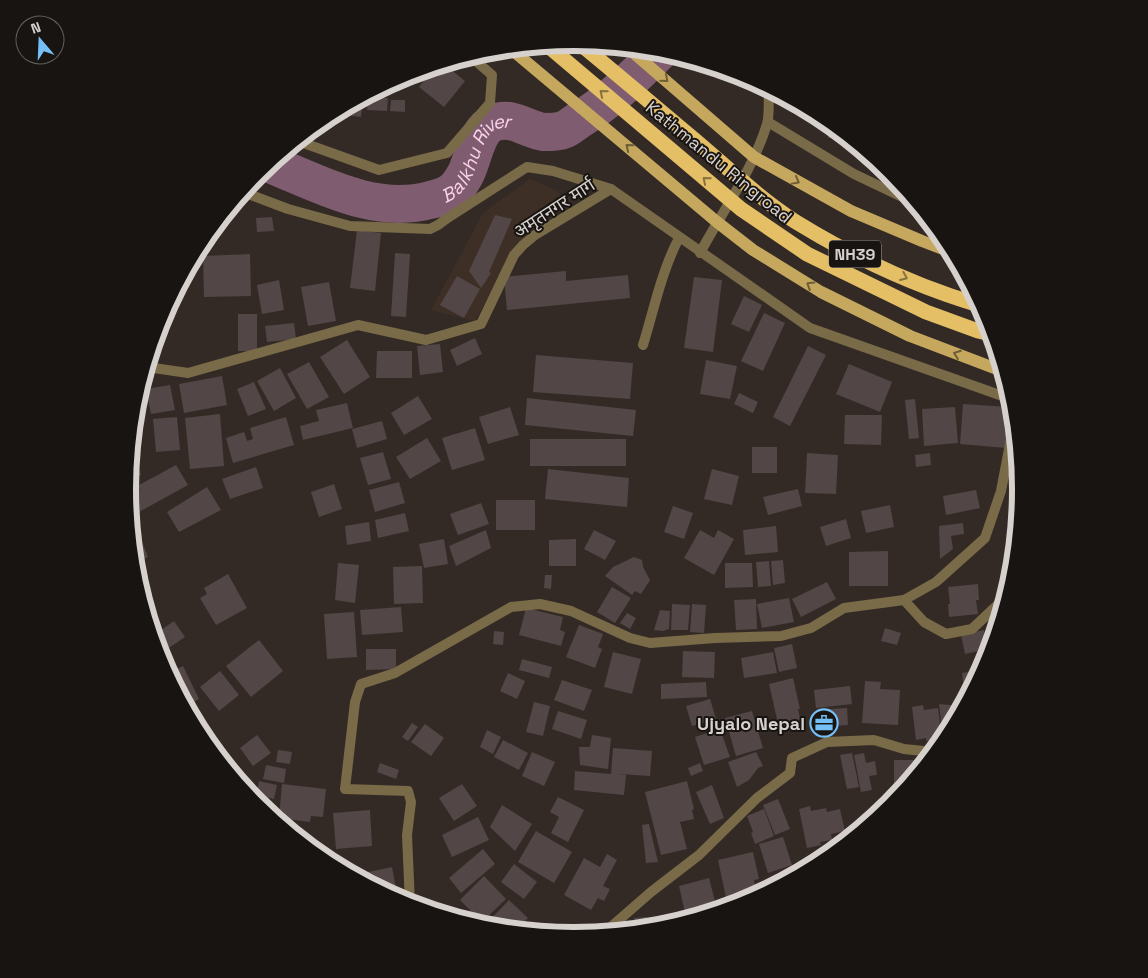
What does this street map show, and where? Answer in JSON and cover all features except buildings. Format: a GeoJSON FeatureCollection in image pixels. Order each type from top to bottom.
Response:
{"type":"FeatureCollection","features":[{"type":"Feature","properties":{"kind":"highway","name":"Kathmandu Ringroad"},"geometry":{"type":"LineString","coordinates":[[555,52],[741,209],[807,254],[926,312],[982,332]]}},
{"type":"Feature","properties":{"kind":"highway","name":"Kathmandu Ringroad"},"geometry":{"type":"LineString","coordinates":[[589,52],[742,181],[795,221],[836,245],[894,273],[944,294],[970,302]]}},
{"type":"Feature","properties":{"kind":"main road"},"geometry":{"type":"LineString","coordinates":[[518,55],[753,250],[821,292],[910,336],[995,368]]}},
{"type":"Feature","properties":{"kind":"main road"},"geometry":{"type":"LineString","coordinates":[[638,56],[754,156],[851,211],[939,248]]}},
{"type":"Feature","properties":{"kind":"street"},"geometry":{"type":"LineString","coordinates":[[306,144],[379,170],[447,153],[490,103],[492,75],[477,62]]}},
{"type":"Feature","properties":{"kind":"street"},"geometry":{"type":"LineString","coordinates":[[700,253],[742,181],[754,156],[768,122],[768,96]]}},
{"type":"Feature","properties":{"kind":"street"},"geometry":{"type":"LineString","coordinates":[[768,122],[854,174],[901,197]]}},
{"type":"Feature","properties":{"kind":"street"},"geometry":{"type":"LineString","coordinates":[[250,195],[288,209],[350,226],[430,229],[438,226],[527,167],[553,171],[611,189]]}},
{"type":"Feature","properties":{"kind":"street","name":"अमृतनगर मार्ग"},"geometry":{"type":"LineString","coordinates":[[153,368],[188,373],[358,325],[426,340],[481,324],[514,255],[523,244],[611,189],[700,253],[810,328],[1001,396]]}},
{"type":"Feature","properties":{"kind":"street"},"geometry":{"type":"LineString","coordinates":[[643,345],[671,255],[679,238]]}},
{"type":"Feature","properties":{"kind":"street"},"geometry":{"type":"LineString","coordinates":[[410,894],[407,835],[410,802],[408,791],[345,789],[355,702],[361,684],[395,673],[511,607],[540,604],[570,611],[630,638],[650,643],[715,638],[781,636],[810,628],[844,608],[904,600],[936,582],[986,538],[1002,491],[1010,448]]}},
{"type":"Feature","properties":{"kind":"street"},"geometry":{"type":"LineString","coordinates":[[904,600],[924,622],[946,634],[972,629],[996,607]]}},
{"type":"Feature","properties":{"kind":"street"},"geometry":{"type":"LineString","coordinates":[[612,925],[699,855],[757,798],[790,772],[792,758],[827,742],[874,740],[904,750],[924,751]]}},
{"type":"Feature","properties":{"kind":"shaded area"},"geometry":{"type":"Polygon","coordinates":[[[530,179],[556,190],[562,196],[514,249],[475,321],[431,310],[483,213],[530,179]]]}},
{"type":"Feature","properties":{"kind":"waterway","name":"Balkhu River"},"geometry":{"type":"LineString","coordinates":[[277,167],[348,195],[388,204],[409,204],[447,195],[462,181],[479,139],[487,127],[493,123],[507,121],[537,131],[561,131],[611,97],[652,59]]}},
{"type":"Feature","properties":{"kind":"place","name":"Ujyalo Nepal"},"geometry":{"type":"Point","coordinates":[824,723]}}]}
